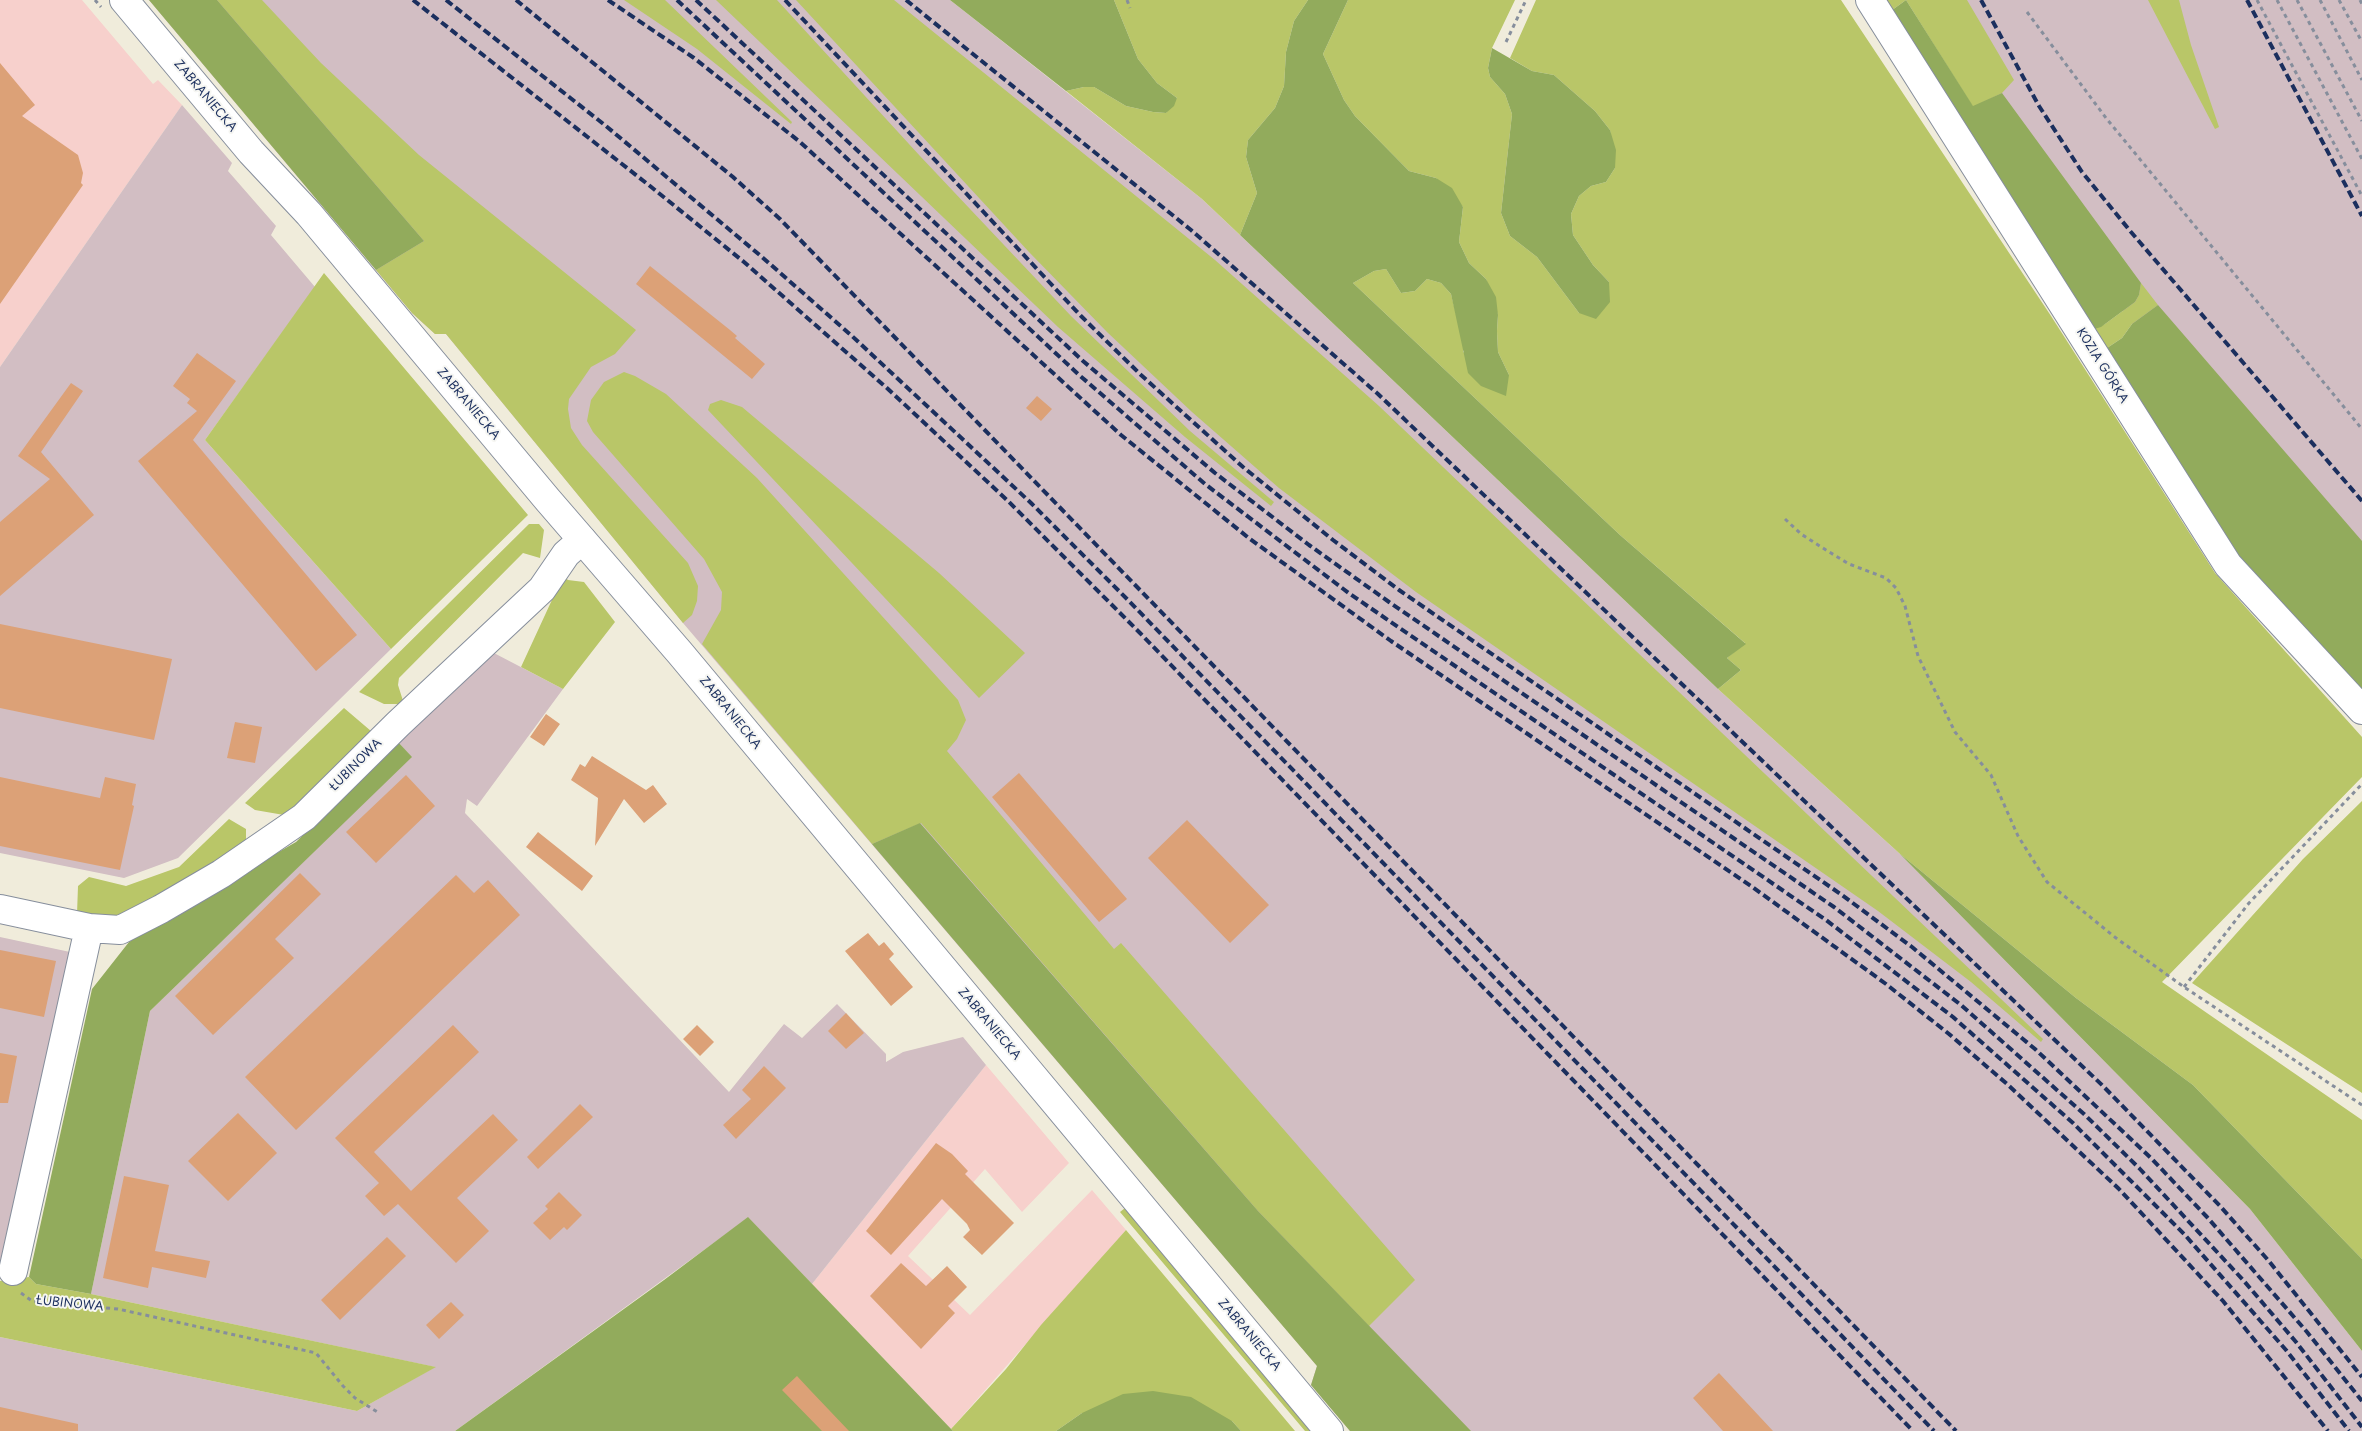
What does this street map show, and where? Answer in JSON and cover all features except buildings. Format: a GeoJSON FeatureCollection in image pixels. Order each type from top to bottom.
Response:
{"type":"FeatureCollection","features":[{"type":"Feature","properties":{"kind":"street","name":"ZABRANIECKA"},"geometry":{"type":"LineString","coordinates":[[124,0],[251,152],[309,214],[582,540],[686,660],[1329,1431]]}},
{"type":"Feature","properties":{"kind":"street","name":"KOZIA GÓRKA"},"geometry":{"type":"LineString","coordinates":[[1870,0],[2228,565],[2362,710]]}},
{"type":"Feature","properties":{"kind":"street","name":"ŁUBINOWA"},"geometry":{"type":"LineString","coordinates":[[0,909],[89,928],[120,930],[161,909],[221,874],[304,817],[398,724],[542,589],[566,554],[582,540]]}},
{"type":"Feature","properties":{"kind":"street"},"geometry":{"type":"LineString","coordinates":[[13,1271],[89,928]]}},
{"type":"Feature","properties":{"kind":"path"},"geometry":{"type":"LineString","coordinates":[[1127,0],[1130,8]]}},
{"type":"Feature","properties":{"kind":"path"},"geometry":{"type":"LineString","coordinates":[[1506,42],[1526,0]]}},
{"type":"Feature","properties":{"kind":"path"},"geometry":{"type":"LineString","coordinates":[[2257,0],[2362,196]]}},
{"type":"Feature","properties":{"kind":"path"},"geometry":{"type":"LineString","coordinates":[[2278,0],[2362,159]]}},
{"type":"Feature","properties":{"kind":"path"},"geometry":{"type":"LineString","coordinates":[[2297,0],[2362,121]]}},
{"type":"Feature","properties":{"kind":"path"},"geometry":{"type":"LineString","coordinates":[[2320,0],[2362,80]]}},
{"type":"Feature","properties":{"kind":"path"},"geometry":{"type":"LineString","coordinates":[[2339,0],[2362,42]]}},
{"type":"Feature","properties":{"kind":"path"},"geometry":{"type":"LineString","coordinates":[[2360,0],[2362,4]]}},
{"type":"Feature","properties":{"kind":"path"},"geometry":{"type":"LineString","coordinates":[[2027,12],[2106,118],[2362,429]]}},
{"type":"Feature","properties":{"kind":"path"},"geometry":{"type":"LineString","coordinates":[[1785,519],[1801,534],[1826,550],[1849,564],[1886,578],[1896,588],[1905,606],[1918,656],[1956,732],[1991,775],[2018,836],[2047,882],[2116,938],[2184,987],[2362,1105]]}},
{"type":"Feature","properties":{"kind":"path"},"geometry":{"type":"LineString","coordinates":[[2184,987],[2249,903],[2362,784]]}},
{"type":"Feature","properties":{"kind":"path","name":"ŁUBINOWA"},"geometry":{"type":"LineString","coordinates":[[13,1271],[11,1281],[32,1301],[118,1309],[316,1353],[342,1386],[355,1398],[379,1413]]}},
{"type":"Feature","properties":{"kind":"shaded area"},"geometry":{"type":"Polygon","coordinates":[[[0,0],[82,0],[153,84],[158,80],[182,105],[0,367],[0,0]]]}},
{"type":"Feature","properties":{"kind":"shaded area"},"geometry":{"type":"Polygon","coordinates":[[[149,0],[950,0],[1202,199],[1718,689],[1899,853],[2250,1209],[2362,1351],[2362,1431],[1350,1431],[1311,1385],[1317,1366],[683,623],[446,334],[435,334],[412,313],[149,0]]]}},
{"type":"Feature","properties":{"kind":"shaded area"},"geometry":{"type":"Polygon","coordinates":[[[1906,0],[2362,0],[2362,654],[1906,0]]]}},
{"type":"Feature","properties":{"kind":"shaded area"},"geometry":{"type":"Polygon","coordinates":[[[182,105],[232,163],[228,171],[276,226],[271,235],[315,287],[205,440],[391,649],[178,858],[124,878],[0,853],[0,367],[182,105]]]}},
{"type":"Feature","properties":{"kind":"shaded area"},"geometry":{"type":"Polygon","coordinates":[[[492,652],[563,689],[477,806],[467,799],[465,813],[729,1092],[784,1024],[802,1038],[837,1004],[886,1054],[886,1062],[903,1052],[963,1037],[986,1065],[812,1284],[748,1218],[455,1431],[0,1431],[0,1337],[357,1411],[435,1367],[91,1294],[150,1011],[411,757],[398,742],[492,652]]]}},
{"type":"Feature","properties":{"kind":"shaded area"},"geometry":{"type":"Polygon","coordinates":[[[0,937],[70,952],[0,1262],[0,937]]]}},
{"type":"Feature","properties":{"kind":"shaded area"},"geometry":{"type":"Polygon","coordinates":[[[986,1065],[1069,1163],[1022,1212],[985,1169],[908,1256],[970,1315],[1092,1190],[1126,1230],[951,1429],[812,1284],[986,1065]]]}},
{"type":"Feature","properties":{"kind":"green space"},"geometry":{"type":"Polygon","coordinates":[[[149,0],[217,0],[424,241],[376,270],[149,0]]]}},
{"type":"Feature","properties":{"kind":"green space"},"geometry":{"type":"Polygon","coordinates":[[[217,0],[262,0],[321,63],[419,155],[636,330],[615,354],[591,367],[569,399],[568,409],[571,428],[582,445],[688,563],[698,586],[697,601],[692,615],[683,623],[446,334],[435,334],[412,313],[376,270],[424,241],[217,0]]]}},
{"type":"Feature","properties":{"kind":"green space"},"geometry":{"type":"Polygon","coordinates":[[[624,0],[665,0],[792,122],[791,124],[697,49],[624,0]]]}},
{"type":"Feature","properties":{"kind":"green space"},"geometry":{"type":"Polygon","coordinates":[[[716,0],[777,0],[920,156],[1071,316],[1190,431],[1274,502],[1271,506],[1185,437],[1058,327],[716,0]]]}},
{"type":"Feature","properties":{"kind":"green space"},"geometry":{"type":"Polygon","coordinates":[[[796,0],[894,0],[1215,260],[1379,406],[2043,1039],[2041,1042],[1971,982],[1878,911],[1416,592],[1279,488],[1192,412],[1107,332],[1029,252],[796,0]]]}},
{"type":"Feature","properties":{"kind":"green space"},"geometry":{"type":"Polygon","coordinates":[[[950,0],[1114,0],[1138,59],[1157,83],[1177,98],[1174,106],[1166,113],[1153,112],[1126,106],[1094,87],[1066,91],[950,0]]]}},
{"type":"Feature","properties":{"kind":"green space"},"geometry":{"type":"Polygon","coordinates":[[[1114,0],[1308,0],[1294,21],[1286,52],[1284,86],[1275,108],[1248,140],[1246,157],[1257,193],[1240,235],[1202,199],[1066,91],[1094,87],[1126,106],[1166,113],[1177,98],[1157,83],[1138,59],[1114,0]]]}},
{"type":"Feature","properties":{"kind":"green space"},"geometry":{"type":"Polygon","coordinates":[[[1308,0],[1348,0],[1323,54],[1344,100],[1355,116],[1409,171],[1436,178],[1452,188],[1463,207],[1459,242],[1469,263],[1486,279],[1496,297],[1498,352],[1509,375],[1506,396],[1481,386],[1468,373],[1451,294],[1441,283],[1427,279],[1415,291],[1401,293],[1386,269],[1374,271],[1353,283],[1620,535],[1746,644],[1727,658],[1741,670],[1718,689],[1240,235],[1257,193],[1246,157],[1248,140],[1275,108],[1284,86],[1286,52],[1294,21],[1308,0]]]}},
{"type":"Feature","properties":{"kind":"green space"},"geometry":{"type":"Polygon","coordinates":[[[1348,0],[1515,0],[1492,48],[1488,68],[1490,77],[1505,94],[1512,114],[1501,213],[1510,236],[1537,257],[1579,313],[1609,282],[1593,265],[1573,235],[1571,214],[1579,196],[1591,186],[1606,182],[1615,168],[1610,130],[1595,111],[1554,75],[1532,71],[1510,58],[1536,0],[1841,0],[2051,316],[2215,573],[2362,737],[2362,777],[2162,982],[2362,1120],[2362,1259],[2193,1085],[2076,998],[1899,853],[1718,689],[1741,670],[1727,658],[1745,643],[1620,535],[1353,283],[1374,271],[1386,269],[1401,293],[1415,291],[1427,279],[1441,283],[1451,294],[1463,342],[1463,352],[1509,375],[1498,352],[1498,315],[1486,279],[1469,263],[1459,242],[1463,207],[1436,178],[1409,171],[1355,116],[1344,100],[1323,54],[1348,0]]]}},
{"type":"Feature","properties":{"kind":"green space"},"geometry":{"type":"Polygon","coordinates":[[[1880,0],[1906,0],[1888,13],[1880,0]]]}},
{"type":"Feature","properties":{"kind":"green space"},"geometry":{"type":"Polygon","coordinates":[[[1906,0],[1967,0],[2014,80],[2002,93],[1973,107],[1906,0]]]}},
{"type":"Feature","properties":{"kind":"green space"},"geometry":{"type":"Polygon","coordinates":[[[1906,0],[1973,106],[2002,93],[2141,283],[2139,295],[2135,302],[2101,327],[2091,330],[1888,13],[1906,0]]]}},
{"type":"Feature","properties":{"kind":"green space"},"geometry":{"type":"Polygon","coordinates":[[[2148,0],[2179,0],[2191,45],[2219,127],[2215,129],[2148,0]]]}},
{"type":"Feature","properties":{"kind":"green space"},"geometry":{"type":"Polygon","coordinates":[[[1492,48],[1532,71],[1554,75],[1595,111],[1610,130],[1616,150],[1615,168],[1606,182],[1591,186],[1579,196],[1571,214],[1573,235],[1593,265],[1609,282],[1610,302],[1596,319],[1579,313],[1537,257],[1510,236],[1501,213],[1512,114],[1505,94],[1490,77],[1488,68],[1492,48]]]}},
{"type":"Feature","properties":{"kind":"green space"},"geometry":{"type":"Polygon","coordinates":[[[324,273],[528,515],[391,649],[205,440],[324,273]]]}},
{"type":"Feature","properties":{"kind":"green space"},"geometry":{"type":"Polygon","coordinates":[[[2141,283],[2158,305],[2132,324],[2122,338],[2104,350],[2091,330],[2105,324],[2135,302],[2139,295],[2141,283]]]}},
{"type":"Feature","properties":{"kind":"green space"},"geometry":{"type":"Polygon","coordinates":[[[2158,305],[2362,541],[2362,698],[2242,565],[2104,350],[2122,338],[2132,324],[2158,305]]]}},
{"type":"Feature","properties":{"kind":"green space"},"geometry":{"type":"Polygon","coordinates":[[[624,372],[635,376],[666,394],[757,478],[958,700],[966,720],[957,739],[947,751],[1114,949],[1121,943],[1415,1280],[1369,1326],[1258,1211],[921,823],[872,844],[702,644],[721,610],[722,592],[704,559],[593,432],[587,421],[591,400],[604,382],[624,372]]]}},
{"type":"Feature","properties":{"kind":"green space"},"geometry":{"type":"Polygon","coordinates":[[[721,400],[742,407],[939,573],[1025,653],[979,698],[708,410],[710,404],[721,400]]]}},
{"type":"Feature","properties":{"kind":"green space"},"geometry":{"type":"Polygon","coordinates":[[[529,524],[539,524],[544,530],[540,558],[523,553],[399,678],[398,685],[404,704],[384,704],[359,692],[529,524]]]}},
{"type":"Feature","properties":{"kind":"green space"},"geometry":{"type":"Polygon","coordinates":[[[563,576],[568,580],[584,582],[615,622],[563,689],[521,667],[563,576]]]}},
{"type":"Feature","properties":{"kind":"green space"},"geometry":{"type":"Polygon","coordinates":[[[344,708],[378,737],[307,803],[284,815],[255,810],[245,803],[344,708]]]}},
{"type":"Feature","properties":{"kind":"green space"},"geometry":{"type":"Polygon","coordinates":[[[398,742],[412,757],[150,1011],[91,1294],[36,1284],[29,1277],[92,989],[129,942],[185,906],[296,842],[398,742]]]}},
{"type":"Feature","properties":{"kind":"green space"},"geometry":{"type":"Polygon","coordinates":[[[2362,801],[2362,1093],[2192,983],[2303,859],[2362,801]]]}},
{"type":"Feature","properties":{"kind":"green space"},"geometry":{"type":"Polygon","coordinates":[[[229,819],[246,829],[246,841],[219,864],[112,920],[77,914],[78,886],[89,877],[126,886],[179,867],[229,819]]]}},
{"type":"Feature","properties":{"kind":"green space"},"geometry":{"type":"Polygon","coordinates":[[[920,823],[1258,1211],[1471,1431],[1350,1431],[1311,1385],[1317,1366],[872,844],[920,823]]]}},
{"type":"Feature","properties":{"kind":"green space"},"geometry":{"type":"Polygon","coordinates":[[[1899,853],[2076,998],[2193,1085],[2362,1259],[2362,1351],[2250,1209],[1899,853]]]}},
{"type":"Feature","properties":{"kind":"green space"},"geometry":{"type":"Polygon","coordinates":[[[1125,1208],[1313,1431],[1305,1431],[1120,1212],[1125,1208]]]}},
{"type":"Feature","properties":{"kind":"green space"},"geometry":{"type":"Polygon","coordinates":[[[748,1217],[953,1431],[455,1431],[664,1280],[748,1217]]]}},
{"type":"Feature","properties":{"kind":"green space"},"geometry":{"type":"Polygon","coordinates":[[[1126,1230],[1295,1431],[1241,1431],[1232,1421],[1082,1413],[1056,1431],[953,1431],[951,1429],[1006,1369],[1041,1325],[1126,1230]]]}},
{"type":"Feature","properties":{"kind":"green space"},"geometry":{"type":"Polygon","coordinates":[[[29,1277],[36,1284],[436,1367],[357,1411],[0,1337],[0,1281],[29,1277]]]}},
{"type":"Feature","properties":{"kind":"green space"},"geometry":{"type":"Polygon","coordinates":[[[1153,1391],[1191,1397],[1232,1421],[1241,1431],[1056,1431],[1082,1413],[1123,1394],[1153,1391]]]}},
{"type":"Feature","properties":{"kind":"railway"},"geometry":{"type":"LineString","coordinates":[[413,0],[744,262],[888,389],[1008,501],[1140,633],[1913,1431]]}},
{"type":"Feature","properties":{"kind":"railway"},"geometry":{"type":"LineString","coordinates":[[446,0],[606,126],[762,257],[852,336],[1031,503],[1129,601],[1934,1431]]}},
{"type":"Feature","properties":{"kind":"railway"},"geometry":{"type":"LineString","coordinates":[[516,0],[733,177],[780,219],[1956,1431]]}},
{"type":"Feature","properties":{"kind":"railway"},"geometry":{"type":"LineString","coordinates":[[608,0],[694,58],[800,142],[1121,435],[1250,539],[1391,641],[1751,886],[1886,984],[1949,1034],[2007,1084],[2119,1189],[2223,1301],[2328,1431]]}},
{"type":"Feature","properties":{"kind":"railway"},"geometry":{"type":"LineString","coordinates":[[677,0],[1078,374],[1205,484],[1350,594],[1826,920],[1953,1017],[2073,1123],[2185,1235],[2286,1350],[2349,1431]]}},
{"type":"Feature","properties":{"kind":"railway"},"geometry":{"type":"LineString","coordinates":[[696,0],[1083,361],[1215,473],[1309,545],[1389,602],[1834,907],[1961,1005],[2084,1114],[2139,1168],[2244,1281],[2296,1342],[2362,1427]]}},
{"type":"Feature","properties":{"kind":"railway"},"geometry":{"type":"LineString","coordinates":[[785,0],[1081,316],[1141,375],[1243,467],[1333,540],[1399,590],[1842,895],[1912,947],[2035,1049],[2151,1158],[2207,1217],[2307,1332],[2362,1401]]}},
{"type":"Feature","properties":{"kind":"railway"},"geometry":{"type":"LineString","coordinates":[[906,0],[1191,230],[1378,394],[2103,1086],[2220,1206],[2268,1260],[2362,1377]]}},
{"type":"Feature","properties":{"kind":"railway"},"geometry":{"type":"LineString","coordinates":[[1981,0],[2039,106],[2082,172],[2131,232],[2362,501]]}},
{"type":"Feature","properties":{"kind":"railway"},"geometry":{"type":"LineString","coordinates":[[2247,0],[2362,216]]}}]}
